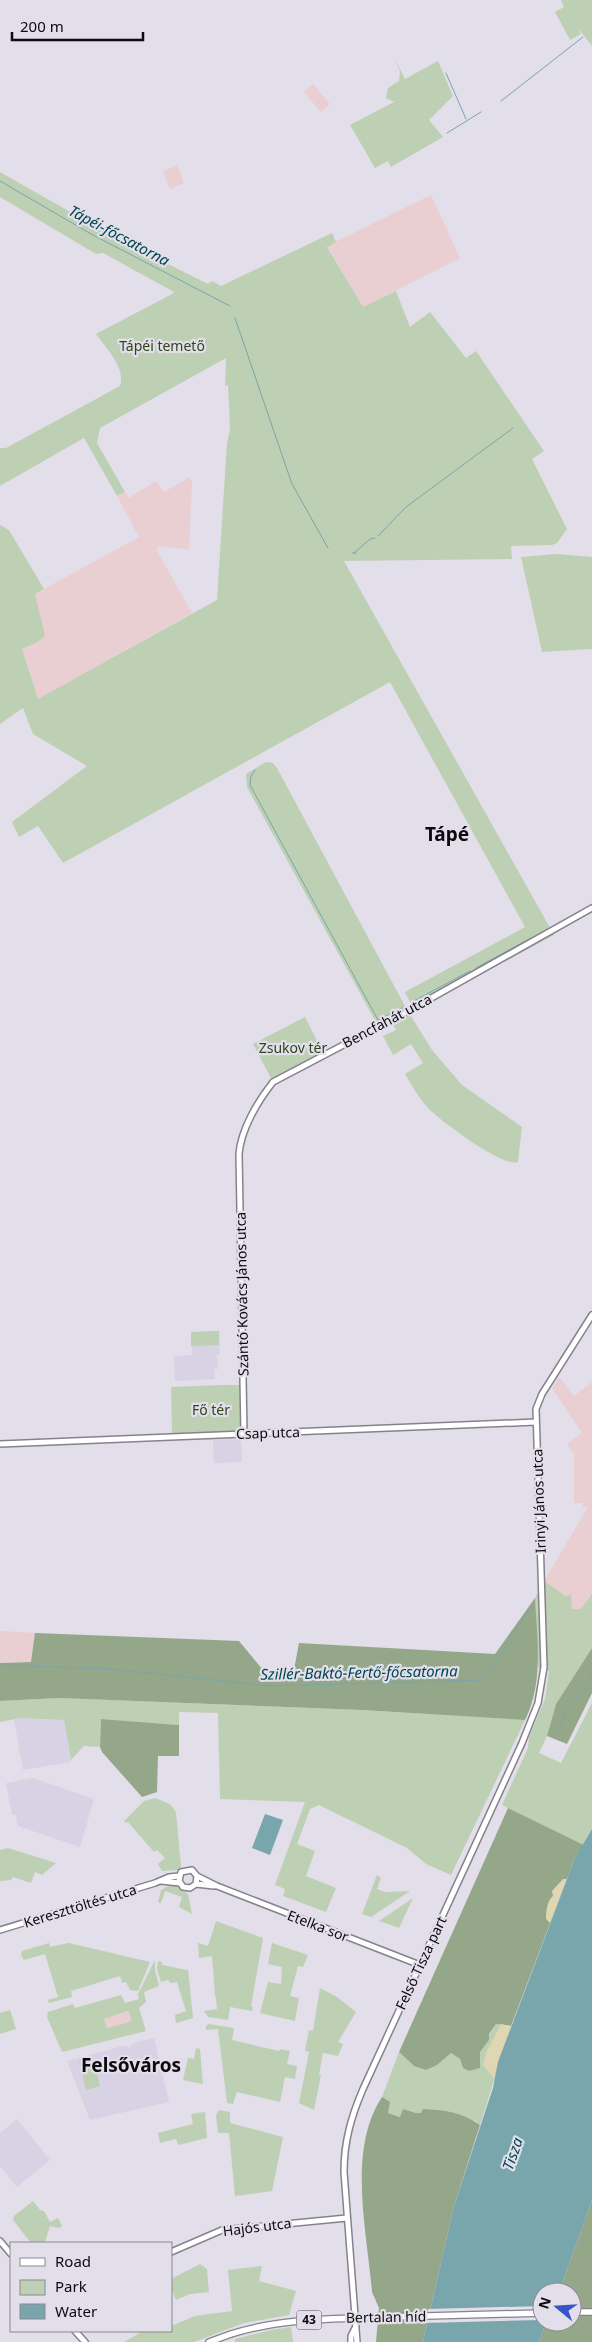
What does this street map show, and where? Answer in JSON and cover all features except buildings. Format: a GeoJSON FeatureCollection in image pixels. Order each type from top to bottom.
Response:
{"type":"FeatureCollection","features":[{"type":"Feature","properties":{"kind":"main road","name":"Bertalan híd"},"geometry":{"type":"LineString","coordinates":[[210,2342],[263,2325],[297,2320],[532,2313]]}},
{"type":"Feature","properties":{"kind":"street","name":"Bencfahát utca"},"geometry":{"type":"LineString","coordinates":[[239,1154],[239,1146],[258,1103],[273,1082],[592,908]]}},
{"type":"Feature","properties":{"kind":"street","name":"Szántó Kovács János utca"},"geometry":{"type":"LineString","coordinates":[[239,1154],[244,1434]]}},
{"type":"Feature","properties":{"kind":"street","name":"Irinyi János utca"},"geometry":{"type":"LineString","coordinates":[[542,1593],[536,1409],[542,1394],[592,1315]]}},
{"type":"Feature","properties":{"kind":"street","name":"Csap utca"},"geometry":{"type":"LineString","coordinates":[[0,1444],[536,1422]]}},
{"type":"Feature","properties":{"kind":"street","name":"Felső Tisza part"},"geometry":{"type":"LineString","coordinates":[[357,2342],[344,2162],[349,2124],[362,2089],[522,1743],[538,1703],[544,1672],[542,1593]]}},
{"type":"Feature","properties":{"kind":"street"},"geometry":{"type":"LineString","coordinates":[[188,1869],[194,1871],[198,1876],[196,1884],[188,1888],[180,1883],[179,1876],[181,1872],[188,1869]]}},
{"type":"Feature","properties":{"kind":"street","name":"Kereszttöltés utca"},"geometry":{"type":"LineString","coordinates":[[0,1930],[169,1877],[179,1876]]}},
{"type":"Feature","properties":{"kind":"street","name":"Etelka sor"},"geometry":{"type":"LineString","coordinates":[[198,1876],[217,1886],[420,1965]]}},
{"type":"Feature","properties":{"kind":"street","name":"Kereszttöltés utca"},"geometry":{"type":"LineString","coordinates":[[160,1881],[180,1883]]}},
{"type":"Feature","properties":{"kind":"street","name":"Etelka sor"},"geometry":{"type":"LineString","coordinates":[[196,1884],[217,1886]]}},
{"type":"Feature","properties":{"kind":"street","name":"Hajós utca"},"geometry":{"type":"LineString","coordinates":[[172,2252],[222,2230],[347,2218]]}},
{"type":"Feature","properties":{"kind":"street"},"geometry":{"type":"LineString","coordinates":[[0,2241],[10,2253]]}},
{"type":"Feature","properties":{"kind":"street"},"geometry":{"type":"LineString","coordinates":[[350,2342],[356,2326]]}},
{"type":"Feature","properties":{"kind":"street"},"geometry":{"type":"LineString","coordinates":[[76,2332],[85,2342]]}},
{"type":"Feature","properties":{"kind":"shaded area"},"geometry":{"type":"Polygon","coordinates":[[[313,84],[330,104],[321,112],[304,92],[313,84]]]}},
{"type":"Feature","properties":{"kind":"shaded area"},"geometry":{"type":"Polygon","coordinates":[[[177,165],[184,183],[170,189],[163,171],[177,165]]]}},
{"type":"Feature","properties":{"kind":"shaded area"},"geometry":{"type":"Polygon","coordinates":[[[431,195],[460,258],[363,307],[327,246],[431,195]]]}},
{"type":"Feature","properties":{"kind":"shaded area"},"geometry":{"type":"Polygon","coordinates":[[[190,477],[192,483],[189,550],[160,546],[156,549],[192,613],[38,700],[22,649],[36,643],[44,636],[35,594],[139,537],[117,496],[125,492],[129,498],[156,481],[164,492],[190,477]]]}},
{"type":"Feature","properties":{"kind":"shaded area"},"geometry":{"type":"Polygon","coordinates":[[[219,1331],[220,1354],[217,1354],[218,1369],[214,1369],[215,1379],[175,1381],[174,1356],[192,1355],[191,1332],[219,1331]]]}},
{"type":"Feature","properties":{"kind":"shaded area"},"geometry":{"type":"Polygon","coordinates":[[[559,1377],[574,1396],[592,1382],[592,1594],[581,1609],[572,1609],[566,1596],[544,1581],[588,1507],[583,1507],[583,1503],[574,1503],[574,1454],[567,1444],[582,1433],[552,1388],[559,1377]]]}},
{"type":"Feature","properties":{"kind":"shaded area"},"geometry":{"type":"Polygon","coordinates":[[[241,1439],[242,1462],[214,1463],[213,1440],[241,1439]]]}},
{"type":"Feature","properties":{"kind":"shaded area"},"geometry":{"type":"Polygon","coordinates":[[[0,1631],[35,1633],[32,1662],[0,1663],[0,1631]]]}},
{"type":"Feature","properties":{"kind":"shaded area"},"geometry":{"type":"Polygon","coordinates":[[[14,1719],[64,1720],[71,1762],[23,1770],[14,1719]]]}},
{"type":"Feature","properties":{"kind":"shaded area"},"geometry":{"type":"Polygon","coordinates":[[[33,1778],[94,1799],[80,1847],[18,1826],[16,1815],[12,1815],[6,1783],[33,1778]]]}},
{"type":"Feature","properties":{"kind":"shaded area"},"geometry":{"type":"Polygon","coordinates":[[[128,2011],[131,2020],[129,2022],[107,2028],[104,2019],[128,2011]]]}},
{"type":"Feature","properties":{"kind":"shaded area"},"geometry":{"type":"Polygon","coordinates":[[[154,2038],[169,2102],[90,2120],[67,2061],[126,2045],[129,2048],[133,2043],[154,2038]]]}},
{"type":"Feature","properties":{"kind":"shaded area"},"geometry":{"type":"Polygon","coordinates":[[[17,2119],[50,2160],[17,2187],[0,2166],[0,2133],[17,2119]]]}},
{"type":"Feature","properties":{"kind":"green space"},"geometry":{"type":"Polygon","coordinates":[[[561,0],[592,0],[592,46],[578,28],[581,34],[570,40],[555,12],[564,7],[561,0]]]}},
{"type":"Feature","properties":{"kind":"green space"},"geometry":{"type":"Polygon","coordinates":[[[393,55],[405,79],[438,61],[453,96],[429,120],[443,137],[391,167],[388,161],[375,168],[350,125],[394,102],[386,98],[388,88],[399,81],[400,71],[393,55]]]}},
{"type":"Feature","properties":{"kind":"green space","name":"Tápéi temető"},"geometry":{"type":"Polygon","coordinates":[[[0,172],[118,239],[208,284],[212,281],[221,286],[332,233],[336,242],[327,247],[363,307],[396,291],[410,327],[430,312],[466,358],[476,351],[544,451],[532,459],[567,529],[557,543],[552,545],[511,546],[512,559],[344,561],[554,935],[414,1010],[405,992],[525,927],[390,682],[63,863],[38,826],[19,837],[12,822],[87,766],[33,734],[23,708],[0,724],[0,525],[9,530],[44,589],[35,594],[45,636],[36,643],[22,649],[38,699],[217,600],[227,443],[230,430],[228,385],[225,386],[226,358],[100,428],[97,443],[125,492],[117,496],[84,438],[0,486],[0,448],[6,448],[120,386],[121,379],[118,365],[96,334],[174,292],[103,253],[96,254],[0,197],[0,172]]]}},
{"type":"Feature","properties":{"kind":"green space"},"geometry":{"type":"Polygon","coordinates":[[[556,554],[592,557],[592,649],[542,652],[521,557],[556,554]]]}},
{"type":"Feature","properties":{"kind":"green space"},"geometry":{"type":"Polygon","coordinates":[[[266,762],[273,763],[277,768],[406,1008],[377,1024],[247,787],[246,774],[266,762]]]}},
{"type":"Feature","properties":{"kind":"green space"},"geometry":{"type":"Polygon","coordinates":[[[409,1013],[432,1050],[462,1085],[522,1127],[518,1162],[510,1162],[486,1151],[458,1133],[422,1101],[405,1074],[423,1063],[411,1044],[393,1055],[383,1036],[396,1030],[391,1022],[409,1013]]]}},
{"type":"Feature","properties":{"kind":"green space","name":"Zsukov tér"},"geometry":{"type":"Polygon","coordinates":[[[305,1017],[324,1055],[273,1082],[253,1044],[305,1017]]]}},
{"type":"Feature","properties":{"kind":"green space"},"geometry":{"type":"Polygon","coordinates":[[[219,1331],[219,1345],[191,1346],[191,1332],[219,1331]]]}},
{"type":"Feature","properties":{"kind":"green space","name":"Fő tér"},"geometry":{"type":"Polygon","coordinates":[[[243,1385],[244,1434],[172,1437],[171,1387],[243,1385]]]}},
{"type":"Feature","properties":{"kind":"green space"},"geometry":{"type":"Polygon","coordinates":[[[544,1581],[566,1596],[571,1595],[572,1609],[581,1609],[592,1594],[592,1648],[556,1704],[547,1736],[539,1753],[561,1763],[592,1703],[592,1829],[584,1845],[502,1805],[528,1748],[529,1737],[545,1699],[549,1671],[538,1668],[535,1598],[544,1581]]]}},
{"type":"Feature","properties":{"kind":"green space"},"geometry":{"type":"Polygon","coordinates":[[[535,1598],[538,1644],[537,1675],[535,1691],[525,1720],[362,1710],[59,1698],[0,1701],[0,1663],[31,1662],[35,1633],[239,1641],[263,1670],[293,1675],[299,1643],[495,1654],[535,1598]]]}},
{"type":"Feature","properties":{"kind":"green space"},"geometry":{"type":"Polygon","coordinates":[[[592,1648],[592,1693],[567,1744],[547,1736],[556,1704],[592,1648]]]}},
{"type":"Feature","properties":{"kind":"green space"},"geometry":{"type":"Polygon","coordinates":[[[59,1698],[362,1710],[525,1720],[451,1875],[426,1864],[407,1848],[319,1805],[310,1809],[297,1844],[315,1851],[306,1876],[336,1888],[326,1912],[283,1896],[285,1889],[275,1885],[305,1802],[220,1799],[218,1713],[179,1712],[179,1725],[101,1719],[100,1747],[84,1746],[71,1760],[64,1720],[20,1718],[0,1722],[0,1701],[59,1698]]]}},
{"type":"Feature","properties":{"kind":"green space"},"geometry":{"type":"Polygon","coordinates":[[[101,1719],[179,1725],[179,1756],[158,1756],[157,1792],[142,1797],[102,1752],[100,1747],[101,1719]]]}},
{"type":"Feature","properties":{"kind":"green space"},"geometry":{"type":"Polygon","coordinates":[[[155,1798],[170,1804],[176,1812],[180,1870],[162,1871],[158,1864],[165,1858],[157,1850],[154,1852],[128,1822],[124,1821],[144,1801],[155,1798]]]}},
{"type":"Feature","properties":{"kind":"green space"},"geometry":{"type":"Polygon","coordinates":[[[508,1808],[584,1845],[575,1858],[511,2026],[496,2024],[489,2034],[489,2040],[480,2052],[480,2068],[469,2071],[463,2068],[460,2059],[451,2053],[437,2065],[426,2070],[414,2066],[399,2052],[508,1808]]]}},
{"type":"Feature","properties":{"kind":"green space"},"geometry":{"type":"Polygon","coordinates":[[[8,1848],[56,1863],[42,1875],[35,1872],[31,1883],[13,1877],[11,1880],[0,1881],[0,1850],[8,1848]]]}},
{"type":"Feature","properties":{"kind":"green space"},"geometry":{"type":"Polygon","coordinates":[[[377,1875],[381,1878],[377,1889],[385,1892],[410,1891],[371,1917],[362,1914],[377,1875]]]}},
{"type":"Feature","properties":{"kind":"green space"},"geometry":{"type":"Polygon","coordinates":[[[174,1883],[188,1894],[192,1914],[179,1907],[182,1897],[165,1891],[161,1903],[158,1902],[161,1890],[174,1883]]]}},
{"type":"Feature","properties":{"kind":"green space"},"geometry":{"type":"Polygon","coordinates":[[[413,1898],[399,1928],[379,1921],[413,1898]]]}},
{"type":"Feature","properties":{"kind":"green space"},"geometry":{"type":"Polygon","coordinates":[[[216,1921],[263,1938],[251,2006],[253,2007],[252,2011],[230,2007],[228,2020],[208,2017],[204,2011],[217,2009],[216,1997],[212,1956],[199,1958],[198,1943],[208,1946],[216,1921]]]}},
{"type":"Feature","properties":{"kind":"green space"},"geometry":{"type":"Polygon","coordinates":[[[49,1943],[50,1947],[69,1943],[150,1962],[138,1991],[130,1990],[126,1982],[122,1983],[120,1976],[71,1991],[72,1997],[49,2003],[48,2000],[58,1997],[45,1954],[24,1960],[21,1955],[22,1951],[49,1943]]]}},
{"type":"Feature","properties":{"kind":"green space"},"geometry":{"type":"Polygon","coordinates":[[[272,1943],[308,1955],[303,1967],[298,1966],[290,1996],[299,1998],[295,2021],[260,2013],[268,1982],[281,1984],[282,1967],[268,1964],[272,1943]]]}},
{"type":"Feature","properties":{"kind":"green space"},"geometry":{"type":"Polygon","coordinates":[[[155,1960],[155,1970],[159,1986],[144,1992],[146,2002],[139,2008],[146,2031],[62,2052],[47,2017],[48,2012],[73,2004],[75,2008],[121,1995],[125,2003],[139,1999],[138,1994],[155,1960]],[[128,2011],[104,2019],[107,2028],[129,2022],[131,2019],[128,2011]]]}},
{"type":"Feature","properties":{"kind":"green space"},"geometry":{"type":"Polygon","coordinates":[[[158,1961],[162,1962],[162,1965],[188,1969],[193,2018],[176,2023],[175,2015],[186,2011],[177,1982],[171,1983],[168,1980],[161,1982],[157,1969],[158,1961]]]}},
{"type":"Feature","properties":{"kind":"green space"},"geometry":{"type":"Polygon","coordinates":[[[320,1988],[337,1997],[356,2012],[338,2042],[343,2044],[338,2056],[323,2053],[314,2110],[299,2103],[309,2052],[305,2051],[309,2030],[313,2031],[320,1988]]]}},
{"type":"Feature","properties":{"kind":"green space"},"geometry":{"type":"Polygon","coordinates":[[[10,2010],[16,2029],[0,2034],[0,2013],[10,2010]]]}},
{"type":"Feature","properties":{"kind":"green space"},"geometry":{"type":"Polygon","coordinates":[[[209,2024],[234,2028],[232,2040],[279,2051],[280,2049],[290,2051],[287,2064],[297,2066],[295,2079],[285,2077],[280,2102],[237,2092],[233,2104],[227,2103],[218,2029],[206,2030],[206,2026],[209,2024]]]}},
{"type":"Feature","properties":{"kind":"green space"},"geometry":{"type":"Polygon","coordinates":[[[496,2024],[511,2026],[480,2125],[474,2120],[416,2113],[403,2109],[401,2117],[388,2113],[382,2097],[399,2052],[414,2066],[437,2065],[451,2053],[460,2059],[463,2068],[489,2040],[489,2035],[496,2024]]]}},
{"type":"Feature","properties":{"kind":"green space"},"geometry":{"type":"Polygon","coordinates":[[[196,2048],[200,2049],[203,2084],[183,2080],[188,2058],[194,2059],[196,2048]]]}},
{"type":"Feature","properties":{"kind":"green space"},"geometry":{"type":"Polygon","coordinates":[[[93,2058],[100,2086],[86,2090],[79,2061],[93,2058]]]}},
{"type":"Feature","properties":{"kind":"green space"},"geometry":{"type":"Polygon","coordinates":[[[382,2097],[390,2102],[388,2113],[400,2117],[403,2109],[416,2113],[421,2113],[423,2109],[438,2110],[460,2114],[480,2125],[454,2206],[423,2342],[376,2342],[379,2308],[372,2292],[362,2192],[362,2166],[365,2141],[371,2118],[382,2097]]]}},
{"type":"Feature","properties":{"kind":"green space"},"geometry":{"type":"Polygon","coordinates":[[[219,2110],[230,2112],[230,2123],[283,2137],[272,2191],[235,2196],[229,2133],[218,2133],[216,2115],[219,2110]]]}},
{"type":"Feature","properties":{"kind":"green space"},"geometry":{"type":"Polygon","coordinates":[[[205,2112],[207,2138],[178,2145],[176,2139],[160,2143],[158,2133],[193,2124],[191,2114],[205,2112]]]}},
{"type":"Feature","properties":{"kind":"green space"},"geometry":{"type":"Polygon","coordinates":[[[592,2200],[592,2342],[539,2342],[542,2332],[582,2332],[582,2282],[563,2282],[592,2200]]]}},
{"type":"Feature","properties":{"kind":"green space"},"geometry":{"type":"Polygon","coordinates":[[[33,2201],[40,2210],[44,2211],[50,2222],[58,2218],[62,2226],[59,2228],[50,2226],[45,2242],[30,2242],[13,2220],[14,2216],[33,2201]]]}},
{"type":"Feature","properties":{"kind":"green space"},"geometry":{"type":"Polygon","coordinates":[[[200,2264],[207,2269],[209,2292],[190,2294],[176,2300],[172,2290],[172,2278],[200,2264]]]}},
{"type":"Feature","properties":{"kind":"green space"},"geometry":{"type":"Polygon","coordinates":[[[262,2266],[259,2281],[296,2291],[289,2315],[244,2323],[194,2342],[124,2342],[141,2332],[172,2332],[172,2326],[195,2316],[232,2311],[228,2270],[262,2266]]]}},
{"type":"Feature","properties":{"kind":"green space"},"geometry":{"type":"Polygon","coordinates":[[[291,2327],[293,2342],[235,2342],[235,2339],[291,2327]]]}},
{"type":"Feature","properties":{"kind":"sand"},"geometry":{"type":"Polygon","coordinates":[[[563,1879],[567,1879],[550,1923],[546,1919],[547,1906],[553,1896],[552,1891],[563,1879]]]}},
{"type":"Feature","properties":{"kind":"sand"},"geometry":{"type":"Polygon","coordinates":[[[501,2024],[511,2026],[494,2078],[483,2065],[486,2053],[501,2024]]]}},
{"type":"Feature","properties":{"kind":"water"},"geometry":{"type":"Polygon","coordinates":[[[265,1814],[283,1820],[270,1855],[252,1848],[265,1814]]]}},
{"type":"Feature","properties":{"kind":"water","name":"Tisza"},"geometry":{"type":"Polygon","coordinates":[[[592,1829],[592,2200],[563,2282],[532,2282],[532,2332],[542,2332],[539,2342],[423,2342],[454,2206],[493,2088],[498,2062],[575,1858],[592,1829]]]}},
{"type":"Feature","properties":{"kind":"pier"},"geometry":{"type":"Polygon","coordinates":[[[532,2306],[532,2320],[425,2323],[428,2309],[532,2306]]]}},
{"type":"Feature","properties":{"kind":"waterway"},"geometry":{"type":"LineString","coordinates":[[501,101],[583,37]]}},
{"type":"Feature","properties":{"kind":"waterway"},"geometry":{"type":"LineString","coordinates":[[446,73],[466,119]]}},
{"type":"Feature","properties":{"kind":"waterway"},"geometry":{"type":"LineString","coordinates":[[447,133],[481,112]]}},
{"type":"Feature","properties":{"kind":"waterway","name":"Tápéi-főcsatorna"},"geometry":{"type":"LineString","coordinates":[[0,181],[91,234],[230,306]]}},
{"type":"Feature","properties":{"kind":"waterway","name":"Tápéi-főcsatorna"},"geometry":{"type":"LineString","coordinates":[[235,318],[292,484],[328,548]]}},
{"type":"Feature","properties":{"kind":"waterway"},"geometry":{"type":"LineString","coordinates":[[378,536],[406,507],[513,428]]}},
{"type":"Feature","properties":{"kind":"waterway"},"geometry":{"type":"LineString","coordinates":[[354,553],[370,539],[375,538]]}},
{"type":"Feature","properties":{"kind":"waterway"},"geometry":{"type":"LineString","coordinates":[[255,770],[251,776],[250,785],[378,1020]]}},
{"type":"Feature","properties":{"kind":"waterway"},"geometry":{"type":"LineString","coordinates":[[476,968],[531,938]]}},
{"type":"Feature","properties":{"kind":"waterway"},"geometry":{"type":"LineString","coordinates":[[412,1002],[470,971]]}},
{"type":"Feature","properties":{"kind":"waterway"},"geometry":{"type":"LineString","coordinates":[[378,1020],[404,1007]]}},
{"type":"Feature","properties":{"kind":"waterway","name":"Szillér-Baktó-Fertő-főcsatorna"},"geometry":{"type":"LineString","coordinates":[[0,1665],[111,1669],[270,1686],[484,1680],[530,1608]]}},
{"type":"Feature","properties":{"kind":"waterway"},"geometry":{"type":"LineString","coordinates":[[557,1732],[565,1715],[592,1674]]}},
{"type":"Feature","properties":{"kind":"district","name":"Tápé"},"geometry":{"type":"Point","coordinates":[447,834]}},
{"type":"Feature","properties":{"kind":"district","name":"Felsőváros"},"geometry":{"type":"Point","coordinates":[131,2065]}}]}
